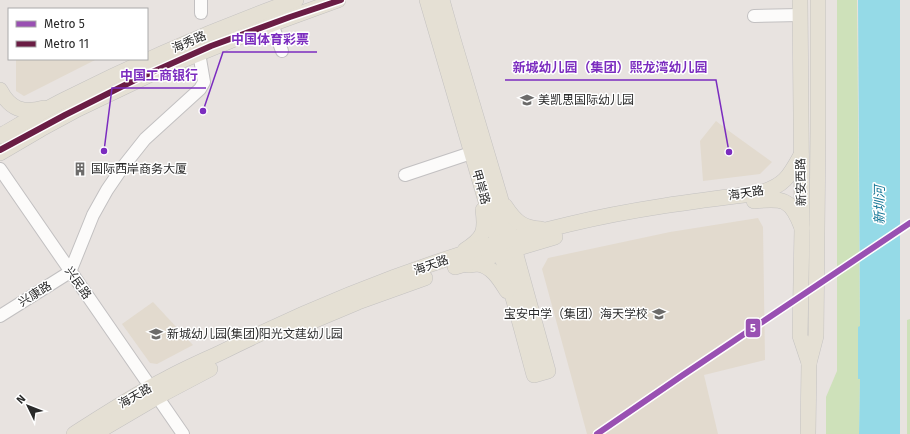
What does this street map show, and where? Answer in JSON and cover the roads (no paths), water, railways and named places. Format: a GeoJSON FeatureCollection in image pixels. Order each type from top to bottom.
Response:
{"type":"FeatureCollection","features":[{"type":"Feature","properties":{"kind":"main road","name":"海秀路"},"geometry":{"type":"LineString","coordinates":[[0,136],[63,101],[159,55],[296,0]]}},
{"type":"Feature","properties":{"kind":"main road","name":"海秀路"},"geometry":{"type":"LineString","coordinates":[[0,153],[78,109],[168,66],[272,24],[338,0]]}},
{"type":"Feature","properties":{"kind":"main road"},"geometry":{"type":"LineString","coordinates":[[421,0],[433,22]]}},
{"type":"Feature","properties":{"kind":"main road","name":"甲岸路"},"geometry":{"type":"LineString","coordinates":[[427,0],[479,179],[506,246],[541,373]]}},
{"type":"Feature","properties":{"kind":"main road","name":"甲岸路"},"geometry":{"type":"LineString","coordinates":[[442,0],[500,197],[506,246]]}},
{"type":"Feature","properties":{"kind":"main road"},"geometry":{"type":"LineString","coordinates":[[449,0],[453,39]]}},
{"type":"Feature","properties":{"kind":"main road","name":"新安西路"},"geometry":{"type":"LineString","coordinates":[[808,434],[809,363],[816,336],[818,0]]}},
{"type":"Feature","properties":{"kind":"main road","name":"新安西路"},"geometry":{"type":"LineString","coordinates":[[800,7],[802,228],[800,336],[809,363]]}},
{"type":"Feature","properties":{"kind":"main road"},"geometry":{"type":"LineString","coordinates":[[0,90],[11,105],[17,109],[35,110],[63,101]]}},
{"type":"Feature","properties":{"kind":"main road","name":"海天路"},"geometry":{"type":"LineString","coordinates":[[94,434],[153,392],[166,379],[308,311],[358,290],[506,246],[548,229],[633,211],[680,203],[759,193],[769,190],[782,183],[789,175],[801,155]]}},
{"type":"Feature","properties":{"kind":"main road"},"geometry":{"type":"LineString","coordinates":[[452,262],[474,244],[481,236],[484,227],[479,179]]}},
{"type":"Feature","properties":{"kind":"main road"},"geometry":{"type":"LineString","coordinates":[[500,197],[510,214],[522,225],[530,228],[548,229]]}},
{"type":"Feature","properties":{"kind":"main road","name":"海天路"},"geometry":{"type":"LineString","coordinates":[[506,246],[681,212],[774,199],[785,202],[794,211],[802,228]]}},
{"type":"Feature","properties":{"kind":"main road"},"geometry":{"type":"LineString","coordinates":[[521,301],[530,256],[537,248],[563,235]]}},
{"type":"Feature","properties":{"kind":"main road"},"geometry":{"type":"LineString","coordinates":[[452,262],[478,264],[488,269],[493,272],[521,301]]}},
{"type":"Feature","properties":{"kind":"main road"},"geometry":{"type":"LineString","coordinates":[[801,315],[816,316]]}},
{"type":"Feature","properties":{"kind":"main road","name":"海天路"},"geometry":{"type":"LineString","coordinates":[[74,434],[115,408],[153,392]]}},
{"type":"Feature","properties":{"kind":"street"},"geometry":{"type":"LineString","coordinates":[[201,0],[201,13]]}},
{"type":"Feature","properties":{"kind":"street"},"geometry":{"type":"LineString","coordinates":[[754,16],[800,7]]}},
{"type":"Feature","properties":{"kind":"street"},"geometry":{"type":"LineString","coordinates":[[272,24],[282,51]]}},
{"type":"Feature","properties":{"kind":"street"},"geometry":{"type":"LineString","coordinates":[[70,272],[93,215],[107,190],[122,168],[145,139],[200,89],[204,82],[200,53]]}},
{"type":"Feature","properties":{"kind":"street"},"geometry":{"type":"LineString","coordinates":[[405,175],[471,153]]}},
{"type":"Feature","properties":{"kind":"street","name":"兴民路"},"geometry":{"type":"LineString","coordinates":[[0,169],[183,434]]}},
{"type":"Feature","properties":{"kind":"street","name":"兴康路"},"geometry":{"type":"LineString","coordinates":[[0,316],[70,272]]}},
{"type":"Feature","properties":{"kind":"water","name":"新圳河"},"geometry":{"type":"Polygon","coordinates":[[[858,0],[900,0],[900,434],[859,434],[860,379],[858,379],[858,327],[860,326],[858,0]]]}},
{"type":"Feature","properties":{"kind":"metro line","name":"11"},"geometry":{"type":"LineString","coordinates":[[0,150],[139,78],[211,46],[341,0]]}},
{"type":"Feature","properties":{"kind":"metro line","name":"5"},"geometry":{"type":"LineString","coordinates":[[597,434],[910,223]]}},
{"type":"Feature","properties":{"kind":"place","name":"美凯思国际幼儿园"},"geometry":{"type":"Point","coordinates":[527,100]}},
{"type":"Feature","properties":{"kind":"place","name":"中国体育彩票"},"geometry":{"type":"Point","coordinates":[203,111]}},
{"type":"Feature","properties":{"kind":"place","name":"中国工商银行"},"geometry":{"type":"Point","coordinates":[104,151]}},
{"type":"Feature","properties":{"kind":"place","name":"新城幼儿园（集团）熙龙湾幼儿园"},"geometry":{"type":"Point","coordinates":[729,152]}},
{"type":"Feature","properties":{"kind":"place","name":"国际西岸商务大厦"},"geometry":{"type":"Point","coordinates":[80,169]}},
{"type":"Feature","properties":{"kind":"place","name":"宝安中学（集团）海天学校"},"geometry":{"type":"Point","coordinates":[659,314]}},
{"type":"Feature","properties":{"kind":"place","name":"新城幼儿园(集团)阳光文莛幼儿园"},"geometry":{"type":"Point","coordinates":[156,334]}}]}
